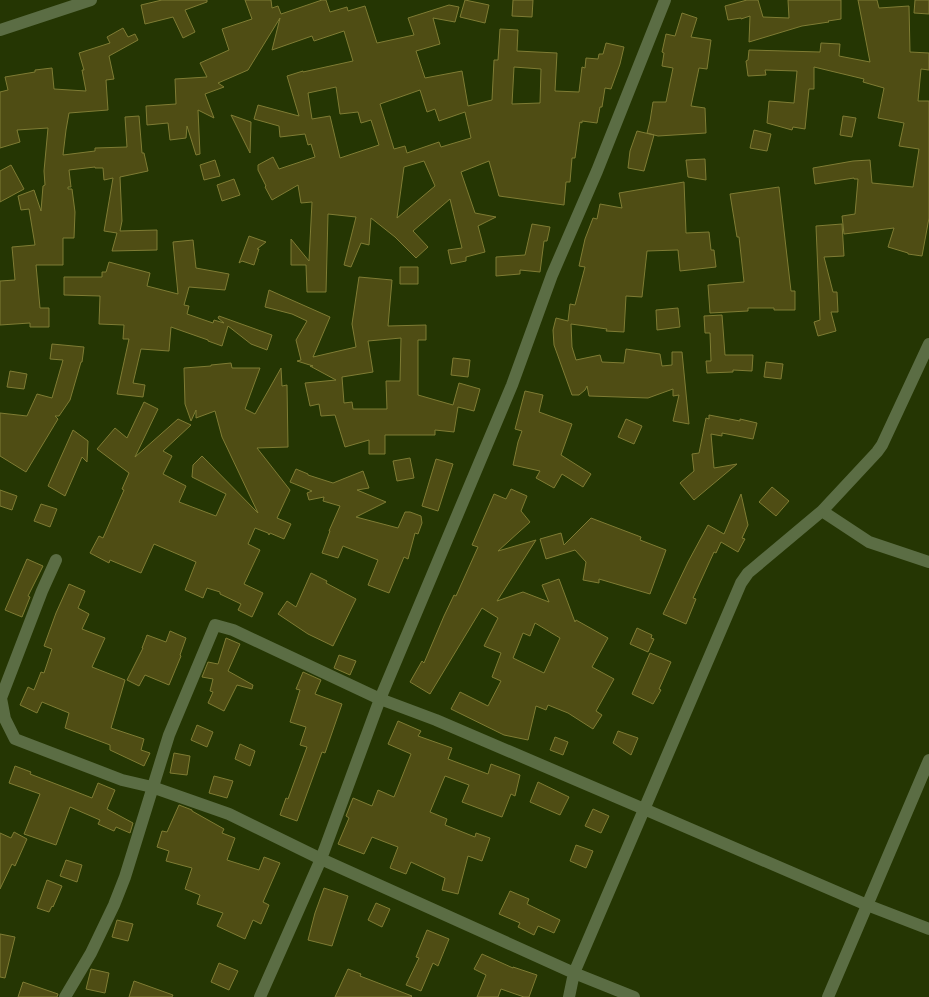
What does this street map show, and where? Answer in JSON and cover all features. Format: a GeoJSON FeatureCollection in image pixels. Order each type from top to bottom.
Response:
{"type":"FeatureCollection","features":[{"type":"Feature","properties":{"kind":"street"},"geometry":{"type":"LineString","coordinates":[[0,30],[91,0]]}},
{"type":"Feature","properties":{"kind":"street"},"geometry":{"type":"LineString","coordinates":[[260,997],[321,859],[380,699],[512,385],[552,275],[597,171],[665,0]]}},
{"type":"Feature","properties":{"kind":"street"},"geometry":{"type":"LineString","coordinates":[[569,997],[574,972],[741,583],[748,573],[822,511],[882,446],[929,344]]}},
{"type":"Feature","properties":{"kind":"street"},"geometry":{"type":"LineString","coordinates":[[822,511],[869,542],[929,562]]}},
{"type":"Feature","properties":{"kind":"street"},"geometry":{"type":"LineString","coordinates":[[56,560],[42,591],[1,698],[5,719],[15,739],[122,780],[152,787],[229,814],[321,859],[634,997]]}},
{"type":"Feature","properties":{"kind":"street"},"geometry":{"type":"LineString","coordinates":[[65,997],[91,953],[122,884],[169,735],[215,625],[233,630],[380,699],[436,720],[867,905],[929,929]]}},
{"type":"Feature","properties":{"kind":"street"},"geometry":{"type":"LineString","coordinates":[[828,997],[929,760]]}},
{"type":"Feature","properties":{"kind":"building"},"geometry":{"type":"Polygon","coordinates":[[[162,0],[207,0],[207,2],[185,10],[195,32],[183,38],[173,17],[145,24],[141,5],[162,0]]]}},
{"type":"Feature","properties":{"kind":"building"},"geometry":{"type":"Polygon","coordinates":[[[245,0],[271,0],[272,8],[278,6],[281,14],[322,0],[326,0],[330,12],[347,7],[348,11],[365,6],[377,43],[414,35],[408,18],[449,5],[459,7],[455,22],[433,18],[440,44],[416,51],[425,78],[462,71],[468,106],[492,100],[494,60],[498,60],[500,29],[518,30],[517,51],[557,53],[555,91],[579,92],[582,67],[585,68],[586,58],[598,59],[599,54],[603,54],[606,43],[624,47],[611,89],[605,88],[597,123],[580,122],[575,158],[572,158],[570,182],[566,182],[564,205],[499,196],[489,161],[461,172],[475,213],[496,217],[478,226],[485,252],[466,257],[466,261],[451,264],[448,250],[462,248],[450,199],[413,231],[428,247],[416,258],[395,237],[371,218],[369,245],[361,243],[351,267],[344,265],[356,217],[328,214],[326,292],[307,292],[306,265],[291,265],[291,239],[309,261],[312,202],[301,203],[298,185],[272,200],[258,170],[258,165],[273,157],[279,169],[315,157],[311,144],[308,145],[305,134],[280,137],[279,126],[254,119],[258,105],[299,116],[287,76],[353,61],[344,31],[314,41],[312,36],[272,50],[280,18],[248,70],[218,83],[224,87],[205,94],[214,118],[198,110],[200,154],[196,155],[187,126],[186,138],[170,140],[168,123],[147,125],[146,106],[176,104],[175,79],[207,77],[200,63],[229,50],[222,29],[252,19],[245,0]],[[514,67],[512,104],[540,103],[541,69],[514,67]],[[336,87],[308,93],[312,119],[330,116],[340,158],[379,145],[371,120],[361,123],[358,112],[340,114],[336,87]],[[420,90],[380,104],[394,149],[405,146],[407,153],[439,142],[441,147],[471,138],[465,112],[439,121],[435,109],[427,112],[420,90]],[[424,161],[404,167],[397,218],[435,186],[424,161]]]}},
{"type":"Feature","properties":{"kind":"building"},"geometry":{"type":"Polygon","coordinates":[[[465,0],[489,5],[485,23],[460,17],[465,0]]]}},
{"type":"Feature","properties":{"kind":"building"},"geometry":{"type":"Polygon","coordinates":[[[513,0],[533,0],[532,17],[512,16],[513,0]]]}},
{"type":"Feature","properties":{"kind":"building"},"geometry":{"type":"Polygon","coordinates":[[[747,0],[758,0],[763,17],[789,18],[788,0],[841,0],[841,19],[802,26],[749,42],[750,16],[728,20],[725,6],[747,0]]]}},
{"type":"Feature","properties":{"kind":"building"},"geometry":{"type":"Polygon","coordinates":[[[858,0],[877,0],[879,8],[909,6],[910,52],[929,53],[929,70],[921,69],[918,101],[929,101],[929,218],[922,256],[908,254],[888,247],[894,228],[844,234],[842,216],[855,214],[858,179],[815,184],[813,168],[870,160],[872,183],[913,187],[919,149],[899,146],[904,123],[878,118],[884,88],[863,82],[864,79],[814,67],[814,89],[809,89],[805,129],[793,127],[792,130],[767,123],[769,101],[794,103],[797,71],[765,70],[766,75],[748,76],[746,61],[748,60],[749,50],[820,52],[821,43],[840,44],[839,56],[870,62],[858,0]]]}},
{"type":"Feature","properties":{"kind":"building"},"geometry":{"type":"Polygon","coordinates":[[[915,0],[929,0],[929,14],[914,13],[915,0]]]}},
{"type":"Feature","properties":{"kind":"building"},"geometry":{"type":"Polygon","coordinates":[[[682,13],[697,18],[691,37],[711,40],[707,69],[699,68],[691,106],[705,108],[706,133],[658,136],[647,133],[653,102],[666,102],[673,68],[662,66],[664,53],[662,52],[666,34],[675,36],[682,13]]]}},
{"type":"Feature","properties":{"kind":"building"},"geometry":{"type":"Polygon","coordinates":[[[123,28],[128,37],[135,34],[138,40],[109,56],[114,79],[106,80],[108,110],[69,113],[63,155],[95,151],[95,148],[127,147],[125,117],[139,116],[142,153],[144,153],[148,171],[120,177],[122,221],[120,231],[157,230],[157,250],[112,251],[117,233],[104,231],[113,178],[104,180],[103,168],[69,170],[71,187],[68,187],[68,189],[72,189],[75,212],[74,238],[63,238],[63,265],[36,265],[40,308],[49,308],[49,327],[30,327],[30,323],[0,325],[0,281],[15,280],[12,247],[35,245],[29,209],[21,210],[18,196],[34,190],[41,211],[43,186],[45,185],[44,171],[48,128],[17,130],[20,142],[0,148],[0,92],[8,90],[5,77],[52,68],[54,89],[86,91],[82,70],[84,70],[79,53],[110,43],[107,37],[123,28]]]}},
{"type":"Feature","properties":{"kind":"building"},"geometry":{"type":"Polygon","coordinates":[[[231,115],[251,122],[250,153],[231,115]]]}},
{"type":"Feature","properties":{"kind":"building"},"geometry":{"type":"Polygon","coordinates":[[[843,116],[856,118],[852,137],[840,135],[843,116]]]}},
{"type":"Feature","properties":{"kind":"building"},"geometry":{"type":"Polygon","coordinates":[[[754,130],[771,134],[767,151],[750,148],[754,130]]]}},
{"type":"Feature","properties":{"kind":"building"},"geometry":{"type":"Polygon","coordinates":[[[637,131],[654,135],[644,171],[628,168],[630,151],[637,131]]]}},
{"type":"Feature","properties":{"kind":"building"},"geometry":{"type":"Polygon","coordinates":[[[705,159],[706,180],[688,177],[686,160],[705,159]]]}},
{"type":"Feature","properties":{"kind":"building"},"geometry":{"type":"Polygon","coordinates":[[[215,160],[220,176],[204,180],[200,165],[215,160]]]}},
{"type":"Feature","properties":{"kind":"building"},"geometry":{"type":"Polygon","coordinates":[[[11,165],[24,189],[0,202],[0,171],[11,165]]]}},
{"type":"Feature","properties":{"kind":"building"},"geometry":{"type":"Polygon","coordinates":[[[234,179],[240,195],[222,201],[217,185],[234,179]]]}},
{"type":"Feature","properties":{"kind":"building"},"geometry":{"type":"Polygon","coordinates":[[[684,182],[686,233],[709,232],[711,250],[714,250],[716,267],[680,271],[678,250],[647,251],[642,297],[626,296],[624,332],[606,331],[607,329],[571,324],[572,347],[576,360],[600,355],[602,362],[624,363],[626,349],[660,354],[662,366],[672,365],[672,352],[682,352],[689,424],[673,421],[679,395],[673,396],[673,389],[648,398],[589,396],[587,386],[579,395],[572,395],[554,345],[553,330],[556,318],[568,321],[570,304],[575,305],[585,267],[579,266],[585,239],[593,218],[597,219],[600,204],[622,208],[619,193],[684,182]]]}},
{"type":"Feature","properties":{"kind":"building"},"geometry":{"type":"Polygon","coordinates":[[[779,187],[791,291],[795,291],[795,310],[748,308],[748,311],[710,313],[708,285],[744,282],[739,237],[737,237],[730,194],[779,187]]]}},
{"type":"Feature","properties":{"kind":"building"},"geometry":{"type":"Polygon","coordinates":[[[532,224],[550,227],[547,241],[544,241],[540,272],[520,270],[520,274],[496,276],[496,257],[525,255],[532,224]]]}},
{"type":"Feature","properties":{"kind":"building"},"geometry":{"type":"Polygon","coordinates":[[[842,224],[844,256],[824,257],[833,292],[837,292],[838,312],[831,312],[836,331],[818,336],[814,322],[820,320],[816,226],[842,224]]]}},
{"type":"Feature","properties":{"kind":"building"},"geometry":{"type":"Polygon","coordinates":[[[249,236],[266,242],[257,249],[259,249],[254,265],[242,261],[239,263],[249,236]]]}},
{"type":"Feature","properties":{"kind":"building"},"geometry":{"type":"Polygon","coordinates":[[[193,240],[196,268],[229,274],[225,290],[189,287],[184,305],[189,306],[187,314],[213,323],[214,320],[224,323],[218,318],[219,316],[272,335],[267,350],[251,344],[228,326],[222,346],[171,327],[169,351],[141,349],[133,383],[145,385],[143,397],[117,394],[129,339],[123,339],[124,325],[99,324],[100,296],[64,295],[64,277],[102,277],[102,272],[106,272],[109,262],[150,273],[147,286],[178,294],[173,242],[193,240]]]}},
{"type":"Feature","properties":{"kind":"building"},"geometry":{"type":"Polygon","coordinates":[[[400,267],[418,267],[418,284],[400,284],[400,267]]]}},
{"type":"Feature","properties":{"kind":"building"},"geometry":{"type":"Polygon","coordinates":[[[359,277],[392,280],[388,326],[426,325],[426,340],[418,340],[418,395],[453,405],[459,383],[480,389],[474,411],[458,407],[454,432],[435,430],[435,435],[385,435],[385,454],[369,454],[369,440],[345,447],[335,415],[321,416],[319,404],[310,406],[305,383],[336,380],[310,366],[313,366],[297,361],[301,360],[296,340],[307,321],[292,314],[265,307],[269,290],[330,317],[313,357],[356,347],[352,324],[359,277]],[[401,338],[368,341],[373,372],[342,377],[344,403],[352,402],[353,409],[387,409],[386,381],[400,381],[401,338]]]}},
{"type":"Feature","properties":{"kind":"building"},"geometry":{"type":"Polygon","coordinates":[[[678,308],[680,327],[657,330],[656,310],[678,308]]]}},
{"type":"Feature","properties":{"kind":"building"},"geometry":{"type":"Polygon","coordinates":[[[722,315],[725,355],[753,355],[752,371],[733,370],[733,372],[707,373],[706,361],[711,361],[710,333],[705,333],[704,316],[722,315]]]}},
{"type":"Feature","properties":{"kind":"building"},"geometry":{"type":"Polygon","coordinates":[[[52,344],[84,347],[82,362],[70,400],[59,416],[55,416],[58,419],[26,472],[0,456],[0,413],[27,416],[37,394],[52,398],[63,360],[50,359],[52,344]]]}},
{"type":"Feature","properties":{"kind":"building"},"geometry":{"type":"Polygon","coordinates":[[[453,358],[470,360],[468,377],[451,375],[453,358]]]}},
{"type":"Feature","properties":{"kind":"building"},"geometry":{"type":"Polygon","coordinates":[[[766,362],[783,364],[781,379],[764,377],[766,362]]]}},
{"type":"Feature","properties":{"kind":"building"},"geometry":{"type":"Polygon","coordinates":[[[231,363],[232,368],[260,368],[245,409],[255,414],[281,368],[282,386],[287,385],[288,447],[257,448],[290,490],[277,518],[291,524],[284,539],[270,533],[269,535],[255,528],[248,544],[260,550],[244,584],[263,593],[252,617],[238,610],[241,604],[220,594],[220,592],[207,588],[203,598],[185,590],[196,562],[154,544],[141,573],[110,560],[109,563],[90,553],[99,536],[103,538],[124,490],[122,489],[129,473],[97,449],[115,428],[127,438],[144,402],[158,409],[135,457],[178,419],[191,425],[163,451],[172,456],[163,474],[186,486],[179,502],[216,516],[226,494],[192,477],[193,465],[202,456],[258,513],[222,437],[215,411],[196,418],[196,410],[191,421],[185,404],[184,368],[231,363]]]}},
{"type":"Feature","properties":{"kind":"building"},"geometry":{"type":"Polygon","coordinates":[[[10,371],[27,374],[24,389],[7,387],[10,371]]]}},
{"type":"Feature","properties":{"kind":"building"},"geometry":{"type":"Polygon","coordinates":[[[525,391],[543,395],[539,412],[572,424],[561,455],[591,474],[583,487],[562,474],[554,488],[536,478],[540,471],[513,465],[522,431],[515,429],[525,391]]]}},
{"type":"Feature","properties":{"kind":"building"},"geometry":{"type":"Polygon","coordinates":[[[709,415],[757,423],[753,439],[722,433],[722,436],[711,434],[714,468],[737,464],[694,500],[680,483],[694,471],[692,454],[699,453],[706,418],[709,419],[709,415]]]}},
{"type":"Feature","properties":{"kind":"building"},"geometry":{"type":"Polygon","coordinates":[[[626,419],[642,426],[634,444],[618,437],[626,419]]]}},
{"type":"Feature","properties":{"kind":"building"},"geometry":{"type":"Polygon","coordinates":[[[73,430],[88,441],[87,462],[82,457],[65,496],[48,486],[73,430]]]}},
{"type":"Feature","properties":{"kind":"building"},"geometry":{"type":"Polygon","coordinates":[[[410,458],[414,478],[397,481],[393,461],[410,458]]]}},
{"type":"Feature","properties":{"kind":"building"},"geometry":{"type":"Polygon","coordinates":[[[436,459],[453,464],[438,511],[422,506],[436,459]]]}},
{"type":"Feature","properties":{"kind":"building"},"geometry":{"type":"Polygon","coordinates":[[[296,469],[333,483],[363,471],[369,488],[357,490],[386,502],[356,517],[398,528],[405,512],[421,516],[422,523],[418,534],[415,533],[408,559],[404,557],[389,593],[368,585],[378,560],[343,546],[338,558],[322,553],[340,506],[323,501],[324,497],[309,500],[307,493],[312,491],[290,482],[296,469]]]}},
{"type":"Feature","properties":{"kind":"building"},"geometry":{"type":"Polygon","coordinates":[[[772,487],[789,501],[776,516],[759,502],[772,487]]]}},
{"type":"Feature","properties":{"kind":"building"},"geometry":{"type":"Polygon","coordinates":[[[511,489],[527,496],[521,511],[530,522],[498,551],[536,540],[497,601],[523,592],[549,602],[542,585],[559,579],[575,622],[576,620],[608,638],[592,667],[614,679],[596,711],[602,715],[593,729],[568,713],[548,705],[546,710],[536,706],[528,740],[504,735],[451,709],[460,692],[488,706],[501,681],[492,677],[501,653],[484,646],[498,618],[482,608],[430,694],[410,682],[422,661],[424,663],[444,616],[454,595],[456,596],[478,547],[472,545],[494,494],[506,499],[511,489]],[[535,623],[530,636],[523,633],[513,658],[544,673],[560,638],[535,623]]]}},
{"type":"Feature","properties":{"kind":"building"},"geometry":{"type":"Polygon","coordinates":[[[0,490],[17,496],[12,510],[0,506],[0,490]]]}},
{"type":"Feature","properties":{"kind":"building"},"geometry":{"type":"Polygon","coordinates":[[[741,494],[748,525],[742,538],[745,539],[738,552],[721,542],[716,553],[714,552],[693,598],[696,599],[686,624],[663,614],[708,525],[724,534],[741,494]]]}},
{"type":"Feature","properties":{"kind":"building"},"geometry":{"type":"Polygon","coordinates":[[[41,504],[57,509],[50,527],[34,521],[41,504]]]}},
{"type":"Feature","properties":{"kind":"building"},"geometry":{"type":"Polygon","coordinates":[[[591,518],[641,537],[640,540],[666,550],[650,594],[599,579],[599,583],[583,580],[586,562],[575,550],[546,559],[540,539],[561,533],[564,545],[591,518]]]}},
{"type":"Feature","properties":{"kind":"building"},"geometry":{"type":"Polygon","coordinates":[[[27,559],[43,566],[28,596],[30,597],[22,617],[5,610],[27,559]]]}},
{"type":"Feature","properties":{"kind":"building"},"geometry":{"type":"Polygon","coordinates":[[[311,573],[356,599],[333,646],[308,634],[278,614],[287,601],[296,607],[311,573]]]}},
{"type":"Feature","properties":{"kind":"building"},"geometry":{"type":"Polygon","coordinates":[[[69,584],[85,591],[78,608],[89,614],[82,629],[105,638],[92,667],[125,680],[111,728],[144,739],[141,750],[150,753],[144,766],[110,750],[110,745],[65,728],[69,713],[42,702],[37,713],[20,705],[28,687],[34,690],[41,672],[44,673],[52,649],[44,646],[69,584]]]}},
{"type":"Feature","properties":{"kind":"building"},"geometry":{"type":"Polygon","coordinates":[[[637,628],[652,635],[651,638],[654,639],[648,652],[630,644],[637,628]]]}},
{"type":"Feature","properties":{"kind":"building"},"geometry":{"type":"Polygon","coordinates":[[[170,631],[186,638],[169,685],[145,675],[139,686],[127,680],[143,648],[147,635],[166,642],[170,631]]]}},
{"type":"Feature","properties":{"kind":"building"},"geometry":{"type":"Polygon","coordinates":[[[226,638],[240,644],[228,671],[253,685],[252,689],[237,685],[224,711],[208,703],[213,692],[210,691],[213,679],[202,677],[208,662],[218,664],[226,638]]]}},
{"type":"Feature","properties":{"kind":"building"},"geometry":{"type":"Polygon","coordinates":[[[650,653],[671,662],[659,689],[661,690],[653,704],[632,694],[650,653]]]}},
{"type":"Feature","properties":{"kind":"building"},"geometry":{"type":"Polygon","coordinates":[[[339,655],[356,661],[350,675],[334,668],[339,655]]]}},
{"type":"Feature","properties":{"kind":"building"},"geometry":{"type":"Polygon","coordinates":[[[303,672],[321,680],[315,694],[342,704],[325,753],[322,752],[297,821],[280,815],[286,798],[288,799],[307,747],[300,745],[306,727],[290,722],[300,690],[296,689],[303,672]]]}},
{"type":"Feature","properties":{"kind":"building"},"geometry":{"type":"Polygon","coordinates":[[[398,721],[421,731],[418,736],[452,748],[448,759],[488,774],[491,764],[520,775],[515,796],[511,794],[502,817],[462,802],[469,785],[445,776],[430,812],[447,819],[445,825],[475,837],[476,833],[490,838],[482,861],[468,856],[458,894],[442,890],[445,878],[411,862],[406,874],[390,868],[398,847],[372,837],[364,854],[338,844],[349,818],[346,816],[353,798],[372,806],[378,790],[394,797],[411,754],[388,744],[398,721]]]}},
{"type":"Feature","properties":{"kind":"building"},"geometry":{"type":"Polygon","coordinates":[[[197,725],[213,732],[207,747],[191,740],[197,725]]]}},
{"type":"Feature","properties":{"kind":"building"},"geometry":{"type":"Polygon","coordinates":[[[618,731],[638,738],[631,755],[613,743],[618,731]]]}},
{"type":"Feature","properties":{"kind":"building"},"geometry":{"type":"Polygon","coordinates":[[[555,737],[568,742],[563,755],[550,750],[555,737]]]}},
{"type":"Feature","properties":{"kind":"building"},"geometry":{"type":"Polygon","coordinates":[[[240,744],[255,751],[250,766],[235,759],[240,744]]]}},
{"type":"Feature","properties":{"kind":"building"},"geometry":{"type":"Polygon","coordinates":[[[174,753],[190,756],[187,775],[170,773],[174,753]]]}},
{"type":"Feature","properties":{"kind":"building"},"geometry":{"type":"Polygon","coordinates":[[[15,766],[31,772],[30,774],[92,798],[98,783],[115,790],[107,809],[133,823],[130,833],[116,827],[114,831],[98,824],[100,820],[70,807],[56,845],[24,834],[40,794],[9,783],[15,766]]]}},
{"type":"Feature","properties":{"kind":"building"},"geometry":{"type":"Polygon","coordinates":[[[214,776],[233,781],[227,798],[209,793],[214,776]]]}},
{"type":"Feature","properties":{"kind":"building"},"geometry":{"type":"Polygon","coordinates":[[[538,782],[569,797],[560,815],[530,802],[538,782]]]}},
{"type":"Feature","properties":{"kind":"building"},"geometry":{"type":"Polygon","coordinates":[[[179,805],[192,810],[224,829],[222,833],[235,838],[227,860],[259,870],[264,857],[280,863],[263,902],[269,905],[261,924],[253,920],[245,939],[217,926],[223,913],[197,904],[200,895],[185,889],[192,868],[166,861],[169,851],[157,847],[162,831],[167,832],[179,805]]]}},
{"type":"Feature","properties":{"kind":"building"},"geometry":{"type":"Polygon","coordinates":[[[593,809],[609,816],[601,833],[585,826],[593,809]]]}},
{"type":"Feature","properties":{"kind":"building"},"geometry":{"type":"Polygon","coordinates":[[[14,832],[27,839],[15,866],[12,864],[0,889],[0,833],[11,838],[14,832]]]}},
{"type":"Feature","properties":{"kind":"building"},"geometry":{"type":"Polygon","coordinates":[[[576,845],[593,851],[586,868],[570,861],[576,845]]]}},
{"type":"Feature","properties":{"kind":"building"},"geometry":{"type":"Polygon","coordinates":[[[66,860],[82,865],[77,882],[60,876],[66,860]]]}},
{"type":"Feature","properties":{"kind":"building"},"geometry":{"type":"Polygon","coordinates":[[[47,880],[62,886],[49,912],[37,908],[47,880]]]}},
{"type":"Feature","properties":{"kind":"building"},"geometry":{"type":"Polygon","coordinates":[[[324,888],[348,896],[332,946],[308,940],[324,888]]]}},
{"type":"Feature","properties":{"kind":"building"},"geometry":{"type":"Polygon","coordinates":[[[510,891],[529,899],[527,904],[560,920],[554,933],[538,926],[534,935],[518,927],[520,923],[499,914],[510,891]]]}},
{"type":"Feature","properties":{"kind":"building"},"geometry":{"type":"Polygon","coordinates":[[[376,903],[390,909],[382,927],[368,920],[376,903]]]}},
{"type":"Feature","properties":{"kind":"building"},"geometry":{"type":"Polygon","coordinates":[[[117,920],[133,924],[128,941],[112,937],[117,920]]]}},
{"type":"Feature","properties":{"kind":"building"},"geometry":{"type":"Polygon","coordinates":[[[427,930],[449,939],[438,966],[433,963],[421,991],[406,985],[419,958],[416,957],[427,930]]]}},
{"type":"Feature","properties":{"kind":"building"},"geometry":{"type":"Polygon","coordinates":[[[0,934],[15,937],[5,978],[0,977],[0,934]]]}},
{"type":"Feature","properties":{"kind":"building"},"geometry":{"type":"Polygon","coordinates":[[[482,954],[513,968],[537,975],[529,997],[501,989],[498,997],[477,997],[486,975],[474,969],[482,954]]]}},
{"type":"Feature","properties":{"kind":"building"},"geometry":{"type":"Polygon","coordinates":[[[219,963],[238,971],[229,990],[211,982],[219,963]]]}},
{"type":"Feature","properties":{"kind":"building"},"geometry":{"type":"Polygon","coordinates":[[[91,969],[109,973],[105,993],[86,989],[91,969]]]}},
{"type":"Feature","properties":{"kind":"building"},"geometry":{"type":"Polygon","coordinates":[[[348,969],[361,974],[360,976],[412,996],[335,997],[348,969]]]}},
{"type":"Feature","properties":{"kind":"building"},"geometry":{"type":"Polygon","coordinates":[[[134,981],[173,995],[172,997],[129,997],[134,981]]]}},
{"type":"Feature","properties":{"kind":"building"},"geometry":{"type":"Polygon","coordinates":[[[23,982],[58,994],[57,997],[18,997],[23,982]]]}}]}
